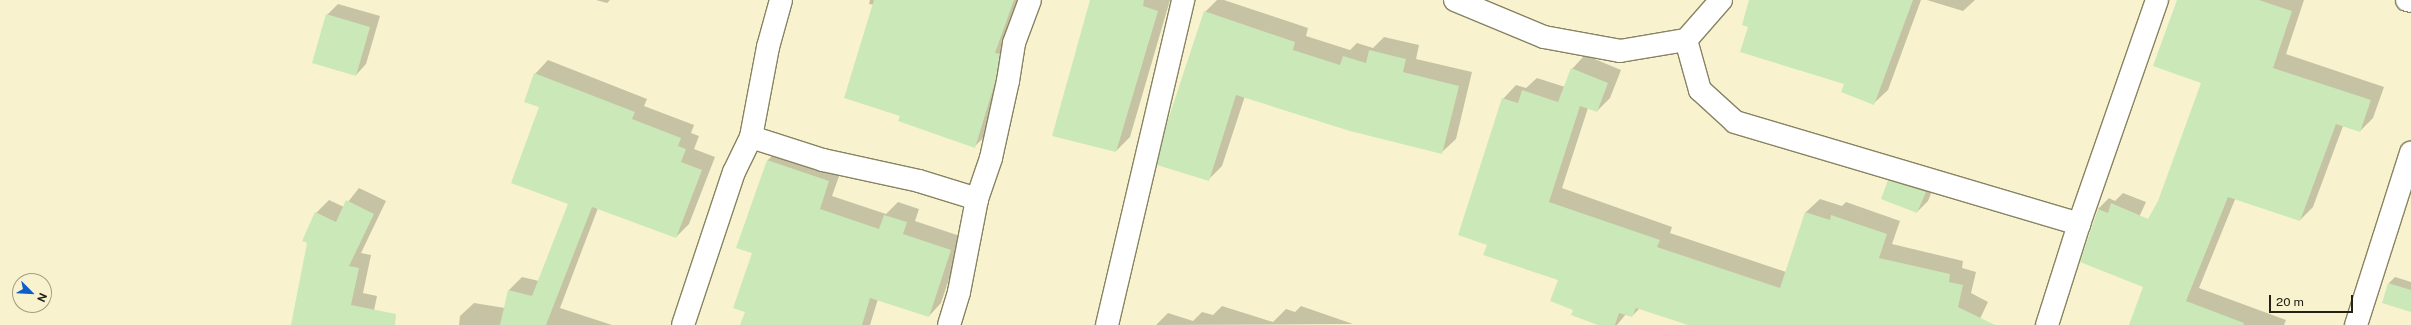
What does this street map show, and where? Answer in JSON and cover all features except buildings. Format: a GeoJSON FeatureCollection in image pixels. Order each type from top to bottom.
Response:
{"type":"FeatureCollection","features":[{"type":"Feature","properties":{"kind":"street"},"geometry":{"type":"LineString","coordinates":[[683,325],[734,172],[751,137],[768,48],[781,0]]}},
{"type":"Feature","properties":{"kind":"street"},"geometry":{"type":"LineString","coordinates":[[949,325],[959,292],[978,198],[990,158],[1012,65],[1014,43],[1030,0]]}},
{"type":"Feature","properties":{"kind":"street"},"geometry":{"type":"LineString","coordinates":[[1107,325],[1183,0]]}},
{"type":"Feature","properties":{"kind":"street"},"geometry":{"type":"LineString","coordinates":[[1455,0],[1555,40],[1620,51],[1686,40],[1721,0]]}},
{"type":"Feature","properties":{"kind":"street"},"geometry":{"type":"LineString","coordinates":[[2048,325],[2079,224],[2157,0]]}},
{"type":"Feature","properties":{"kind":"street"},"geometry":{"type":"LineString","coordinates":[[2407,0],[2411,1]]}},
{"type":"Feature","properties":{"kind":"street"},"geometry":{"type":"LineString","coordinates":[[1686,40],[1700,90],[1735,122],[2079,224]]}},
{"type":"Feature","properties":{"kind":"street"},"geometry":{"type":"LineString","coordinates":[[751,137],[822,160],[919,181],[978,198]]}},
{"type":"Feature","properties":{"kind":"street"},"geometry":{"type":"LineString","coordinates":[[2356,325],[2411,153]]}}]}
